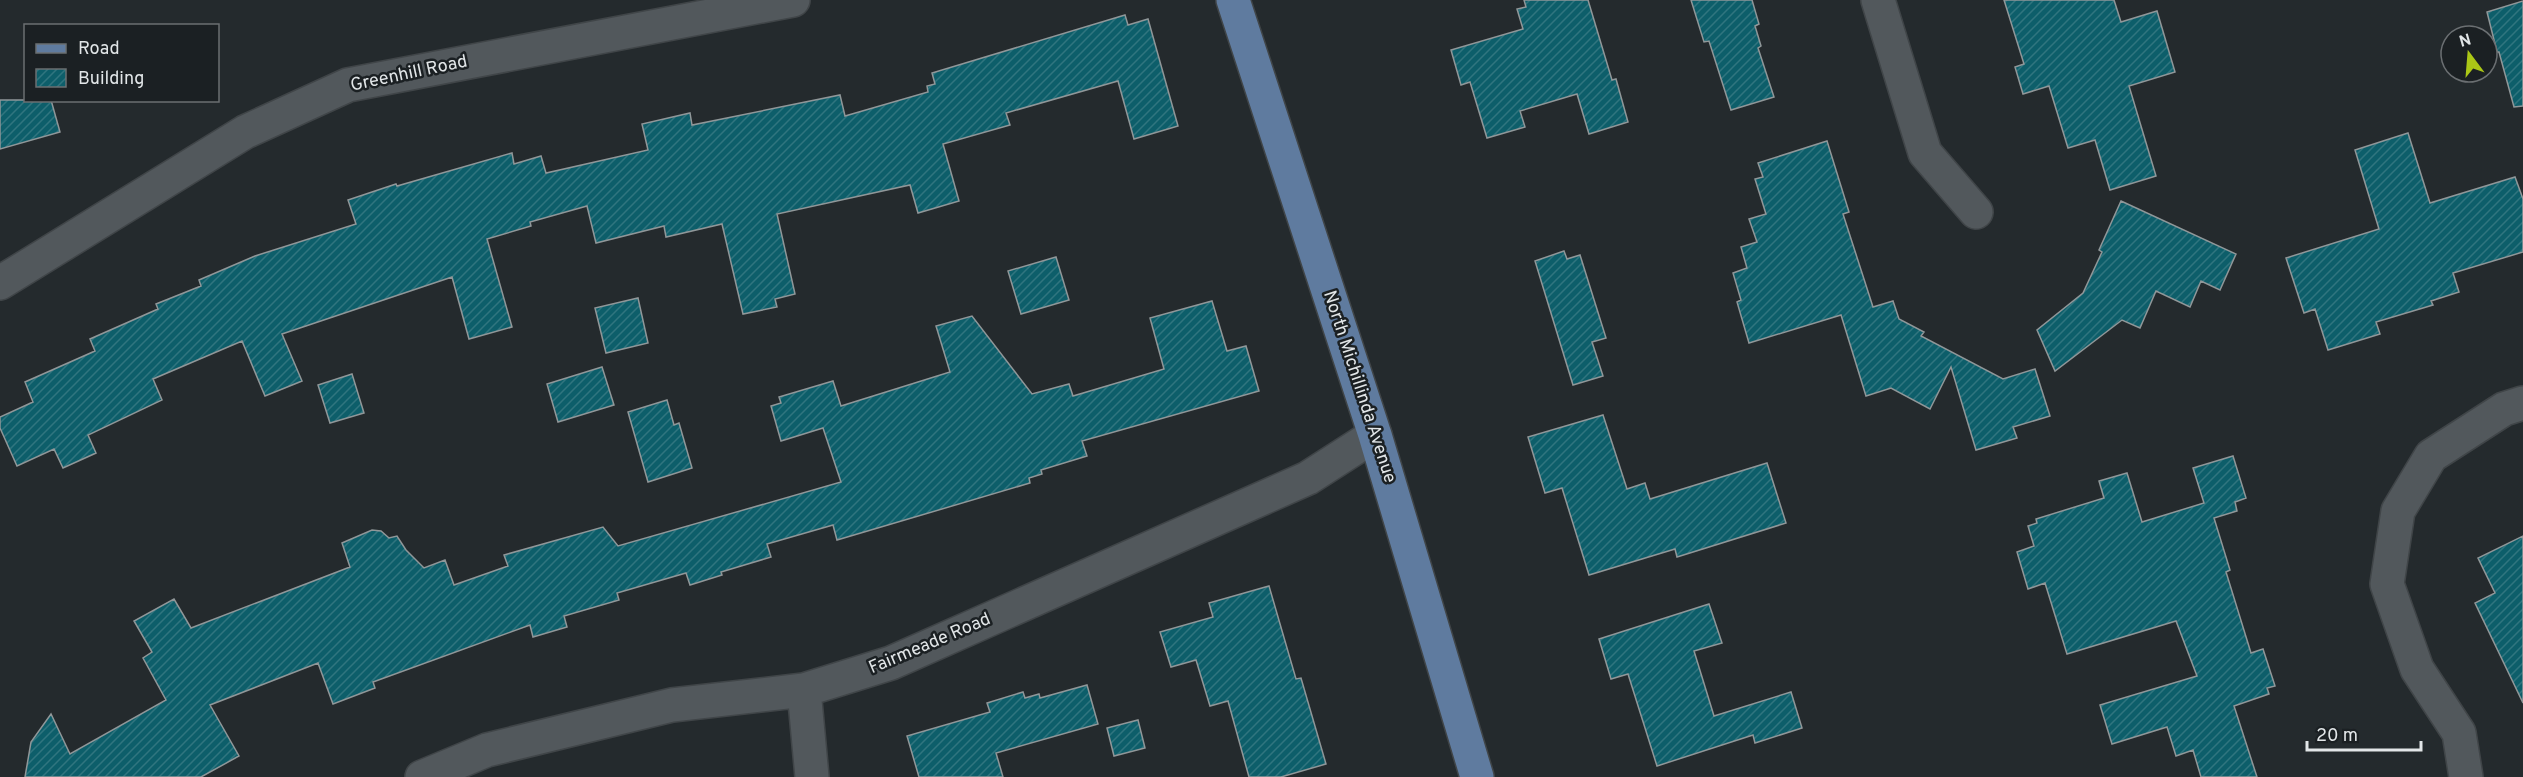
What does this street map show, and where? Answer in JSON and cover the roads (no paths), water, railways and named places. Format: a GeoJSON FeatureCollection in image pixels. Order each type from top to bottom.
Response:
{"type":"FeatureCollection","features":[{"type":"Feature","properties":{"kind":"main road","name":"North Michillinda Avenue"},"geometry":{"type":"LineString","coordinates":[[1233,0],[1375,435],[1477,777]]}},
{"type":"Feature","properties":{"kind":"street","name":"Greenhill Road"},"geometry":{"type":"LineString","coordinates":[[0,283],[245,132],[348,85],[793,0]]}},
{"type":"Feature","properties":{"kind":"street"},"geometry":{"type":"LineString","coordinates":[[1878,0],[1925,153],[1976,212]]}},
{"type":"Feature","properties":{"kind":"street"},"geometry":{"type":"LineString","coordinates":[[2466,777],[2459,734],[2417,669],[2387,584],[2398,511],[2431,456],[2504,409],[2523,403]]}},
{"type":"Feature","properties":{"kind":"street","name":"Fairmeade Road"},"geometry":{"type":"LineString","coordinates":[[422,777],[488,750],[672,705],[804,690],[891,663],[1308,478],[1375,435]]}},
{"type":"Feature","properties":{"kind":"street"},"geometry":{"type":"LineString","coordinates":[[804,690],[812,777]]}}]}
